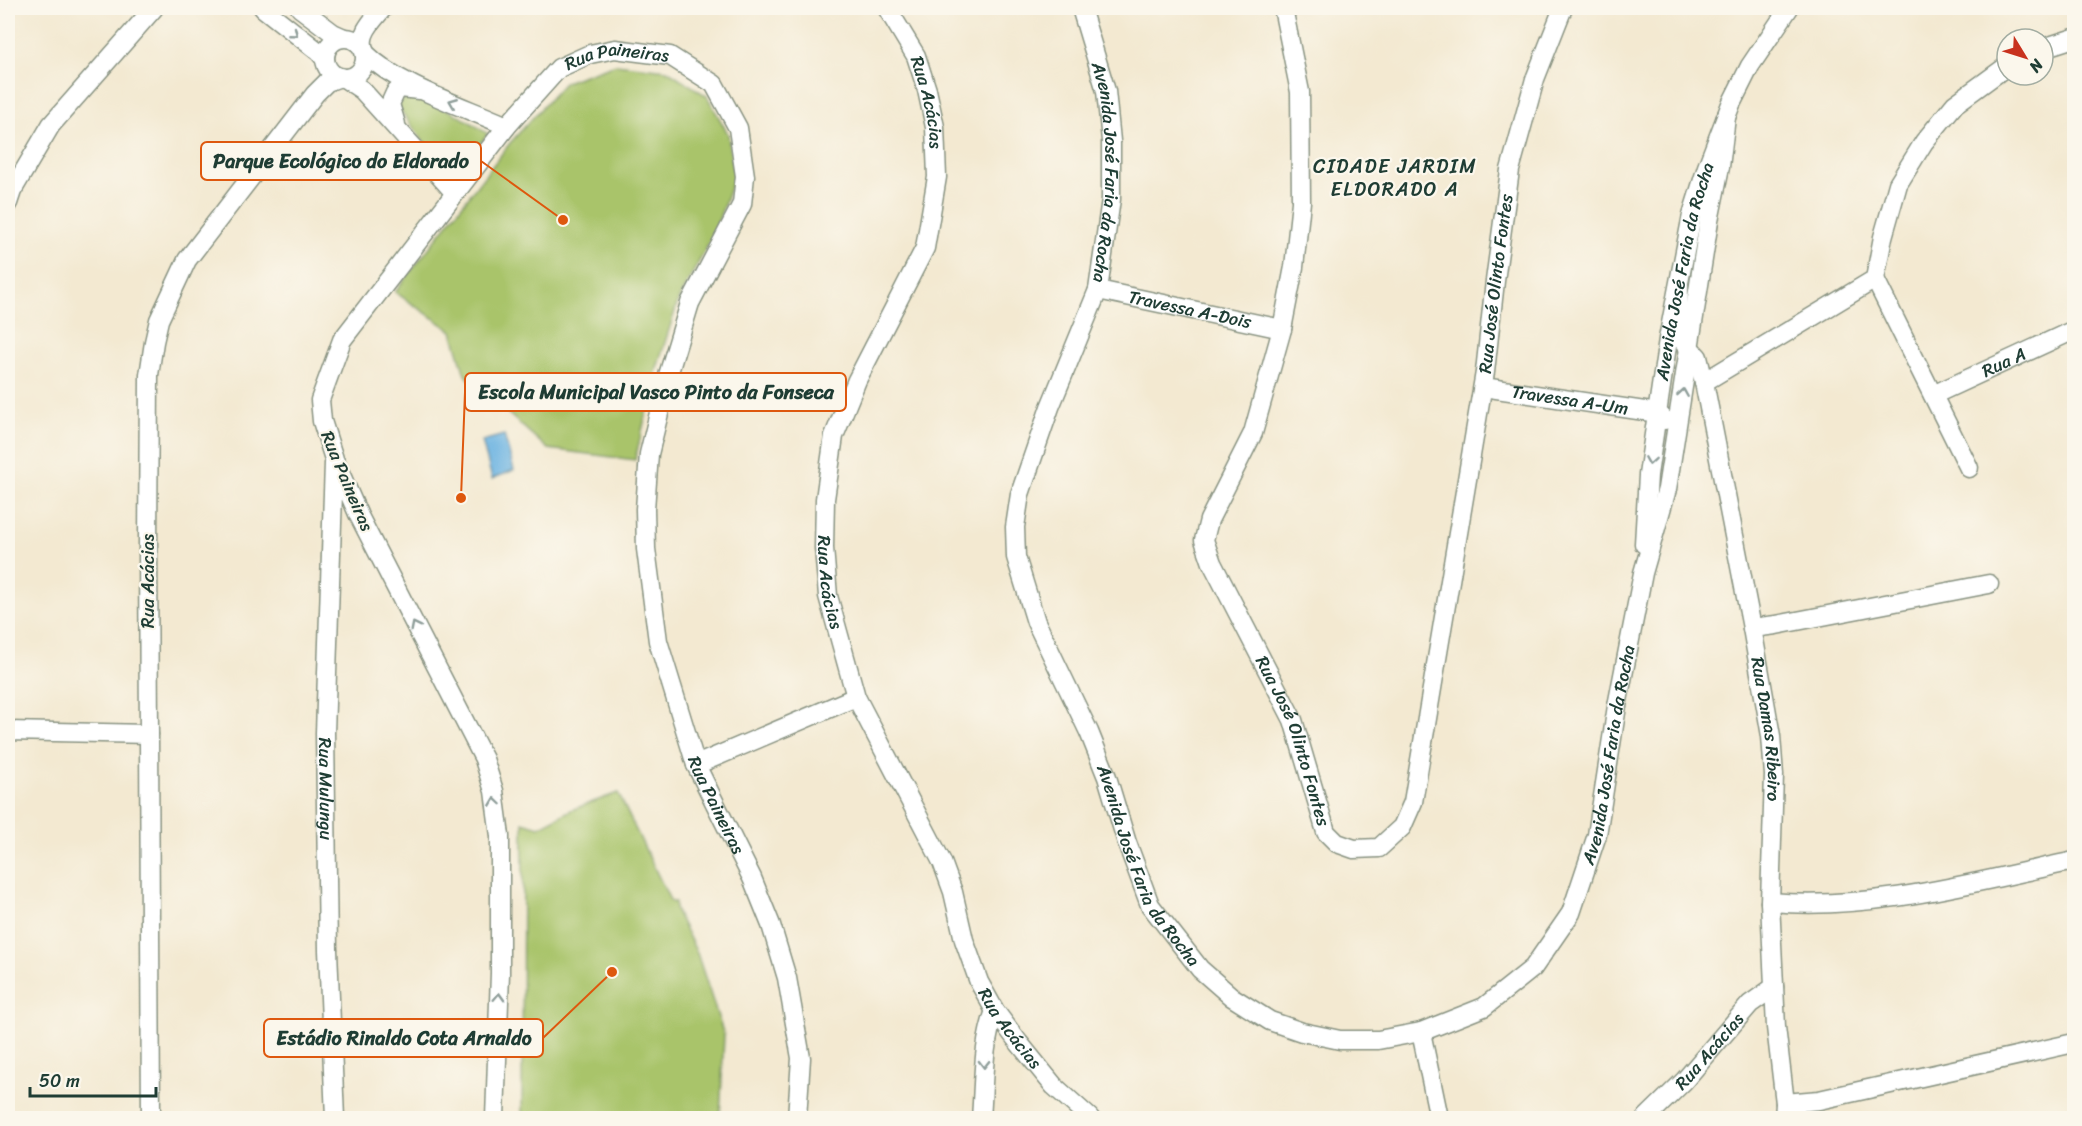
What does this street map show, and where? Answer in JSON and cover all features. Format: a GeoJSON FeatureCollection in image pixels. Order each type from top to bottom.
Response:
{"type":"FeatureCollection","features":[{"type":"Feature","properties":{"kind":"street"},"geometry":{"type":"LineString","coordinates":[[95,76],[139,8]]}},
{"type":"Feature","properties":{"kind":"street"},"geometry":{"type":"LineString","coordinates":[[8,203],[12,190],[51,125],[154,8]]}},
{"type":"Feature","properties":{"kind":"street"},"geometry":{"type":"LineString","coordinates":[[263,8],[317,51],[330,71],[362,90],[454,192]]}},
{"type":"Feature","properties":{"kind":"street"},"geometry":{"type":"LineString","coordinates":[[300,8],[333,33],[357,41],[364,51],[381,66],[424,91],[507,126]]}},
{"type":"Feature","properties":{"kind":"street"},"geometry":{"type":"LineString","coordinates":[[342,77],[352,76],[364,65],[362,42],[370,25],[383,8]]}},
{"type":"Feature","properties":{"kind":"street","name":"Rua Acácias"},"geometry":{"type":"LineString","coordinates":[[887,8],[915,56],[927,90],[935,127],[937,177],[925,248],[856,380],[834,436],[825,499],[824,548],[828,596],[856,697],[942,862],[953,892],[964,940],[979,982],[995,1011],[1054,1086],[1090,1119]]}},
{"type":"Feature","properties":{"kind":"street","name":"Avenida José Faria da Rocha"},"geometry":{"type":"LineString","coordinates":[[1081,8],[1106,91],[1111,141],[1111,199],[1098,290],[1050,407],[1020,494],[1015,527],[1016,557],[1036,622],[1089,732],[1107,777],[1127,843],[1150,904],[1200,969],[1232,997],[1270,1021],[1302,1032],[1340,1040],[1378,1040],[1421,1032],[1484,1007],[1533,968],[1571,913],[1597,835],[1617,706],[1643,573],[1667,489],[1708,222],[1720,167],[1726,117]]}},
{"type":"Feature","properties":{"kind":"street","name":"Rua José Olinto Fontes"},"geometry":{"type":"LineString","coordinates":[[1283,8],[1300,92],[1301,202],[1293,267],[1282,329],[1253,433],[1209,520],[1204,540],[1212,563],[1293,720],[1326,832],[1337,843],[1354,849],[1379,848],[1402,827],[1413,802],[1483,387],[1510,170],[1536,79],[1563,8]]}},
{"type":"Feature","properties":{"kind":"street","name":"Avenida José Faria da Rocha"},"geometry":{"type":"LineString","coordinates":[[1643,573],[1648,475],[1668,339],[1692,215],[1726,117],[1749,66],[1789,8]]}},
{"type":"Feature","properties":{"kind":"street"},"geometry":{"type":"LineString","coordinates":[[325,62],[328,46],[334,40],[357,35],[370,25]]}},
{"type":"Feature","properties":{"kind":"street"},"geometry":{"type":"LineString","coordinates":[[2055,44],[2074,38]]}},
{"type":"Feature","properties":{"kind":"street","name":"Rua Paineiras"},"geometry":{"type":"LineString","coordinates":[[495,1119],[500,973],[500,836],[494,791],[484,759],[359,516],[334,459],[322,421],[320,400],[342,340],[507,126],[560,68],[590,54],[615,49],[670,56],[694,70],[714,84],[738,128],[745,176],[742,204],[690,303],[669,372],[649,454],[645,509],[646,549],[658,641],[696,765],[752,878],[771,925],[787,978],[801,1058],[793,1118]]}},
{"type":"Feature","properties":{"kind":"street","name":"Rua Acácias"},"geometry":{"type":"LineString","coordinates":[[315,94],[323,79],[325,62]]}},
{"type":"Feature","properties":{"kind":"street"},"geometry":{"type":"LineString","coordinates":[[1969,468],[1875,279],[1883,237],[1898,184],[1924,142],[1955,104],[1995,75]]}},
{"type":"Feature","properties":{"kind":"street","name":"Rua Acácias"},"geometry":{"type":"LineString","coordinates":[[151,1119],[149,375],[159,320],[187,260],[315,94],[327,82],[342,77]]}},
{"type":"Feature","properties":{"kind":"street"},"geometry":{"type":"LineString","coordinates":[[398,130],[390,104],[395,93],[400,88],[424,91]]}},
{"type":"Feature","properties":{"kind":"street"},"geometry":{"type":"LineString","coordinates":[[1704,382],[1875,279]]}},
{"type":"Feature","properties":{"kind":"street","name":"Rua Damas Ribeiro"},"geometry":{"type":"LineString","coordinates":[[1679,285],[1678,332],[1682,340],[1698,357],[1704,382],[1771,736],[1773,775],[1770,902],[1784,1111]]}},
{"type":"Feature","properties":{"kind":"street","name":"Travessa A-Dois"},"geometry":{"type":"LineString","coordinates":[[1098,290],[1282,329]]}},
{"type":"Feature","properties":{"kind":"street","name":"Rua A"},"geometry":{"type":"LineString","coordinates":[[1933,395],[2074,330]]}},
{"type":"Feature","properties":{"kind":"street","name":"Travessa A-Um"},"geometry":{"type":"LineString","coordinates":[[1483,387],[1658,413]]}},
{"type":"Feature","properties":{"kind":"street"},"geometry":{"type":"LineString","coordinates":[[1658,413],[1665,420],[1667,489]]}},
{"type":"Feature","properties":{"kind":"street","name":"Rua Mulungu"},"geometry":{"type":"LineString","coordinates":[[334,459],[325,734],[328,950],[335,1119]]}},
{"type":"Feature","properties":{"kind":"street"},"geometry":{"type":"LineString","coordinates":[[1752,628],[1989,584]]}},
{"type":"Feature","properties":{"kind":"street"},"geometry":{"type":"LineString","coordinates":[[696,765],[856,697]]}},
{"type":"Feature","properties":{"kind":"street"},"geometry":{"type":"LineString","coordinates":[[8,731],[149,734]]}},
{"type":"Feature","properties":{"kind":"street"},"geometry":{"type":"LineString","coordinates":[[1770,902],[1794,904],[1885,900],[2074,861]]}},
{"type":"Feature","properties":{"kind":"street","name":"Rua Acácias"},"geometry":{"type":"LineString","coordinates":[[1646,1119],[1684,1081],[1750,1004],[1774,987]]}},
{"type":"Feature","properties":{"kind":"street"},"geometry":{"type":"LineString","coordinates":[[981,1119],[984,1050],[995,1011]]}},
{"type":"Feature","properties":{"kind":"street"},"geometry":{"type":"LineString","coordinates":[[1421,1032],[1439,1119]]}},
{"type":"Feature","properties":{"kind":"street"},"geometry":{"type":"LineString","coordinates":[[1784,1111],[1819,1100],[2074,1043]]}},
{"type":"Feature","properties":{"kind":"green space"},"geometry":{"type":"Polygon","coordinates":[[[616,64],[667,70],[707,96],[728,134],[734,177],[713,236],[679,298],[657,368],[635,460],[548,449],[465,375],[452,331],[395,292],[510,143],[565,82],[616,64]]]}},
{"type":"Feature","properties":{"kind":"green space"},"geometry":{"type":"Polygon","coordinates":[[[406,97],[428,102],[449,111],[488,134],[454,175],[436,159],[398,107],[406,97]]]}},
{"type":"Feature","properties":{"kind":"green space"},"geometry":{"type":"Polygon","coordinates":[[[618,793],[671,902],[675,902],[675,909],[697,953],[724,1035],[720,1118],[522,1118],[523,822],[539,827],[571,810],[618,793]]]}},
{"type":"Feature","properties":{"kind":"water"},"geometry":{"type":"Polygon","coordinates":[[[504,435],[514,470],[492,479],[482,441],[504,435]]]}},
{"type":"Feature","properties":{"kind":"place","name":"Parque Ecológico do Eldorado"},"geometry":{"type":"Point","coordinates":[563,220]}},
{"type":"Feature","properties":{"kind":"place","name":"Escola Municipal Vasco Pinto da Fonseca"},"geometry":{"type":"Point","coordinates":[461,498]}},
{"type":"Feature","properties":{"kind":"place","name":"Estádio Rinaldo Cota Arnaldo"},"geometry":{"type":"Point","coordinates":[612,972]}},
{"type":"Feature","properties":{"kind":"district","name":"CIDADE JARDIM ELDORADO A"},"geometry":{"type":"Point","coordinates":[1395,178]}}]}
